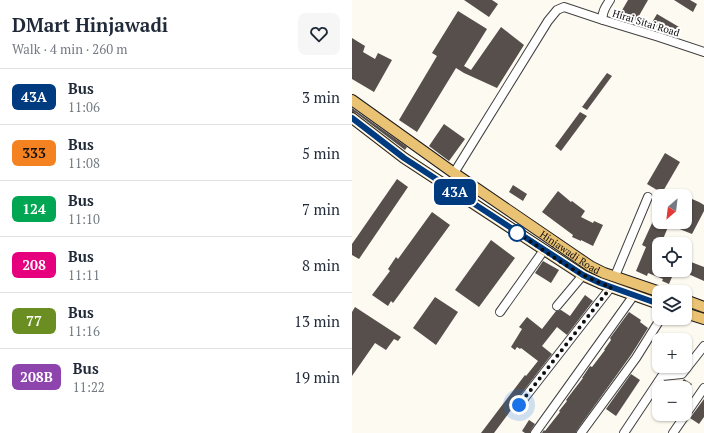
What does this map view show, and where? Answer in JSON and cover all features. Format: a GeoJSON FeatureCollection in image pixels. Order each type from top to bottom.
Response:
{"type":"FeatureCollection","features":[{"type":"Feature","properties":{"kind":"main road","name":"Hinjawadi Road"},"geometry":{"type":"LineString","coordinates":[[352,100],[388,127],[576,258],[604,273],[652,289]]}},
{"type":"Feature","properties":{"kind":"main road"},"geometry":{"type":"LineString","coordinates":[[352,118],[404,158],[583,275],[600,283],[652,301]]}},
{"type":"Feature","properties":{"kind":"main road"},"geometry":{"type":"LineString","coordinates":[[692,303],[704,307]]}},
{"type":"Feature","properties":{"kind":"main road"},"geometry":{"type":"LineString","coordinates":[[692,315],[704,319]]}},
{"type":"Feature","properties":{"kind":"street","name":"Hirai Sitai Road"},"geometry":{"type":"LineString","coordinates":[[610,0],[604,9],[602,17],[603,20],[704,52]]}},
{"type":"Feature","properties":{"kind":"street"},"geometry":{"type":"LineString","coordinates":[[454,173],[540,34],[557,10],[564,7],[603,20]]}},
{"type":"Feature","properties":{"kind":"street"},"geometry":{"type":"LineString","coordinates":[[615,276],[648,197]]}},
{"type":"Feature","properties":{"kind":"street"},"geometry":{"type":"LineString","coordinates":[[500,312],[544,250]]}},
{"type":"Feature","properties":{"kind":"street"},"geometry":{"type":"LineString","coordinates":[[557,306],[583,275]]}},
{"type":"Feature","properties":{"kind":"street"},"geometry":{"type":"LineString","coordinates":[[519,405],[611,287]]}},
{"type":"Feature","properties":{"kind":"street"},"geometry":{"type":"LineString","coordinates":[[535,433],[634,295]]}},
{"type":"Feature","properties":{"kind":"street"},"geometry":{"type":"LineString","coordinates":[[581,433],[636,358],[657,325]]}},
{"type":"Feature","properties":{"kind":"street"},"geometry":{"type":"LineString","coordinates":[[624,433],[662,376],[682,374],[704,346]]}},
{"type":"Feature","properties":{"kind":"street"},"geometry":{"type":"LineString","coordinates":[[673,433],[704,388]]}},
{"type":"Feature","properties":{"kind":"building"},"geometry":{"type":"Polygon","coordinates":[[[464,0],[492,0],[498,4],[489,17],[464,0]]]}},
{"type":"Feature","properties":{"kind":"building"},"geometry":{"type":"Polygon","coordinates":[[[628,0],[648,0],[636,21],[621,12],[628,0]]]}},
{"type":"Feature","properties":{"kind":"building"},"geometry":{"type":"Polygon","coordinates":[[[674,0],[690,0],[697,4],[693,12],[674,0]]]}},
{"type":"Feature","properties":{"kind":"building"},"geometry":{"type":"Polygon","coordinates":[[[458,11],[487,29],[464,66],[471,70],[501,27],[524,45],[497,88],[456,68],[417,132],[399,120],[437,56],[432,53],[458,11]]]}},
{"type":"Feature","properties":{"kind":"building"},"geometry":{"type":"Polygon","coordinates":[[[657,14],[679,27],[673,36],[651,24],[657,14]]]}},
{"type":"Feature","properties":{"kind":"building"},"geometry":{"type":"Polygon","coordinates":[[[352,38],[365,46],[363,52],[375,59],[378,53],[392,60],[374,92],[352,79],[352,38]]]}},
{"type":"Feature","properties":{"kind":"building"},"geometry":{"type":"Polygon","coordinates":[[[607,73],[612,76],[587,110],[582,107],[607,73]]]}},
{"type":"Feature","properties":{"kind":"building"},"geometry":{"type":"Polygon","coordinates":[[[352,108],[407,147],[405,150],[356,113],[352,112],[352,108]]]}},
{"type":"Feature","properties":{"kind":"building"},"geometry":{"type":"Polygon","coordinates":[[[580,112],[587,116],[561,151],[555,146],[580,112]]]}},
{"type":"Feature","properties":{"kind":"building"},"geometry":{"type":"Polygon","coordinates":[[[444,124],[465,139],[449,161],[429,146],[444,124]]]}},
{"type":"Feature","properties":{"kind":"building"},"geometry":{"type":"Polygon","coordinates":[[[665,153],[680,162],[664,189],[655,189],[647,184],[665,153]]]}},
{"type":"Feature","properties":{"kind":"building"},"geometry":{"type":"Polygon","coordinates":[[[397,179],[408,187],[359,259],[352,255],[352,244],[397,179]]]}},
{"type":"Feature","properties":{"kind":"building"},"geometry":{"type":"Polygon","coordinates":[[[513,185],[527,194],[523,201],[509,192],[513,185]]]}},
{"type":"Feature","properties":{"kind":"building"},"geometry":{"type":"Polygon","coordinates":[[[558,191],[585,211],[581,217],[593,223],[594,221],[603,225],[593,246],[572,237],[573,235],[542,212],[558,191]]]}},
{"type":"Feature","properties":{"kind":"building"},"geometry":{"type":"Polygon","coordinates":[[[692,199],[704,205],[704,211],[692,234],[680,229],[692,229],[692,199]]]}},
{"type":"Feature","properties":{"kind":"building"},"geometry":{"type":"Polygon","coordinates":[[[432,212],[450,225],[393,303],[391,301],[388,306],[372,295],[390,271],[388,269],[396,257],[398,259],[432,212]]]}},
{"type":"Feature","properties":{"kind":"building"},"geometry":{"type":"Polygon","coordinates":[[[652,223],[652,229],[667,229],[664,237],[652,237],[652,275],[648,273],[647,276],[636,271],[646,247],[642,245],[652,223]]]}},
{"type":"Feature","properties":{"kind":"building"},"geometry":{"type":"Polygon","coordinates":[[[491,240],[515,258],[479,307],[455,290],[491,240]]]}},
{"type":"Feature","properties":{"kind":"building"},"geometry":{"type":"Polygon","coordinates":[[[543,261],[559,270],[551,283],[535,273],[543,261]]]}},
{"type":"Feature","properties":{"kind":"building"},"geometry":{"type":"Polygon","coordinates":[[[692,262],[704,267],[704,281],[692,276],[692,262]]]}},
{"type":"Feature","properties":{"kind":"building"},"geometry":{"type":"Polygon","coordinates":[[[658,277],[672,277],[669,284],[662,281],[663,279],[658,277]]]}},
{"type":"Feature","properties":{"kind":"building"},"geometry":{"type":"Polygon","coordinates":[[[585,295],[593,301],[567,335],[557,327],[542,346],[552,354],[515,402],[514,406],[494,433],[481,433],[525,375],[526,376],[538,361],[521,348],[520,349],[517,347],[515,350],[511,347],[522,329],[519,327],[527,317],[542,329],[556,311],[561,310],[570,316],[585,295]]]}},
{"type":"Feature","properties":{"kind":"building"},"geometry":{"type":"Polygon","coordinates":[[[435,297],[458,312],[436,345],[413,328],[435,297]]]}},
{"type":"Feature","properties":{"kind":"building"},"geometry":{"type":"Polygon","coordinates":[[[355,307],[401,337],[398,341],[394,339],[386,350],[375,343],[352,376],[352,312],[355,307]]]}},
{"type":"Feature","properties":{"kind":"building"},"geometry":{"type":"Polygon","coordinates":[[[629,312],[641,320],[640,322],[648,328],[631,355],[576,433],[542,433],[560,412],[559,411],[567,401],[566,400],[583,378],[590,366],[592,367],[605,350],[611,340],[610,338],[629,312]]]}},
{"type":"Feature","properties":{"kind":"building"},"geometry":{"type":"Polygon","coordinates":[[[631,374],[640,380],[616,416],[606,409],[631,374]]]}},
{"type":"Feature","properties":{"kind":"building"},"geometry":{"type":"Polygon","coordinates":[[[704,399],[704,417],[699,424],[692,419],[692,415],[704,399]]]}},
{"type":"Feature","properties":{"kind":"building"},"geometry":{"type":"Polygon","coordinates":[[[529,420],[535,424],[530,433],[525,433],[522,431],[529,420]]]}},
{"type":"Feature","properties":{"kind":"bus line","name":"43A"},"geometry":{"type":"LineString","coordinates":[[352,118],[404,158],[583,275],[600,283],[652,302]]}},
{"type":"Feature","properties":{"kind":"route"},"geometry":{"type":"LineString","coordinates":[[517,233],[512,229],[583,275],[611,287],[519,405]]}}]}
